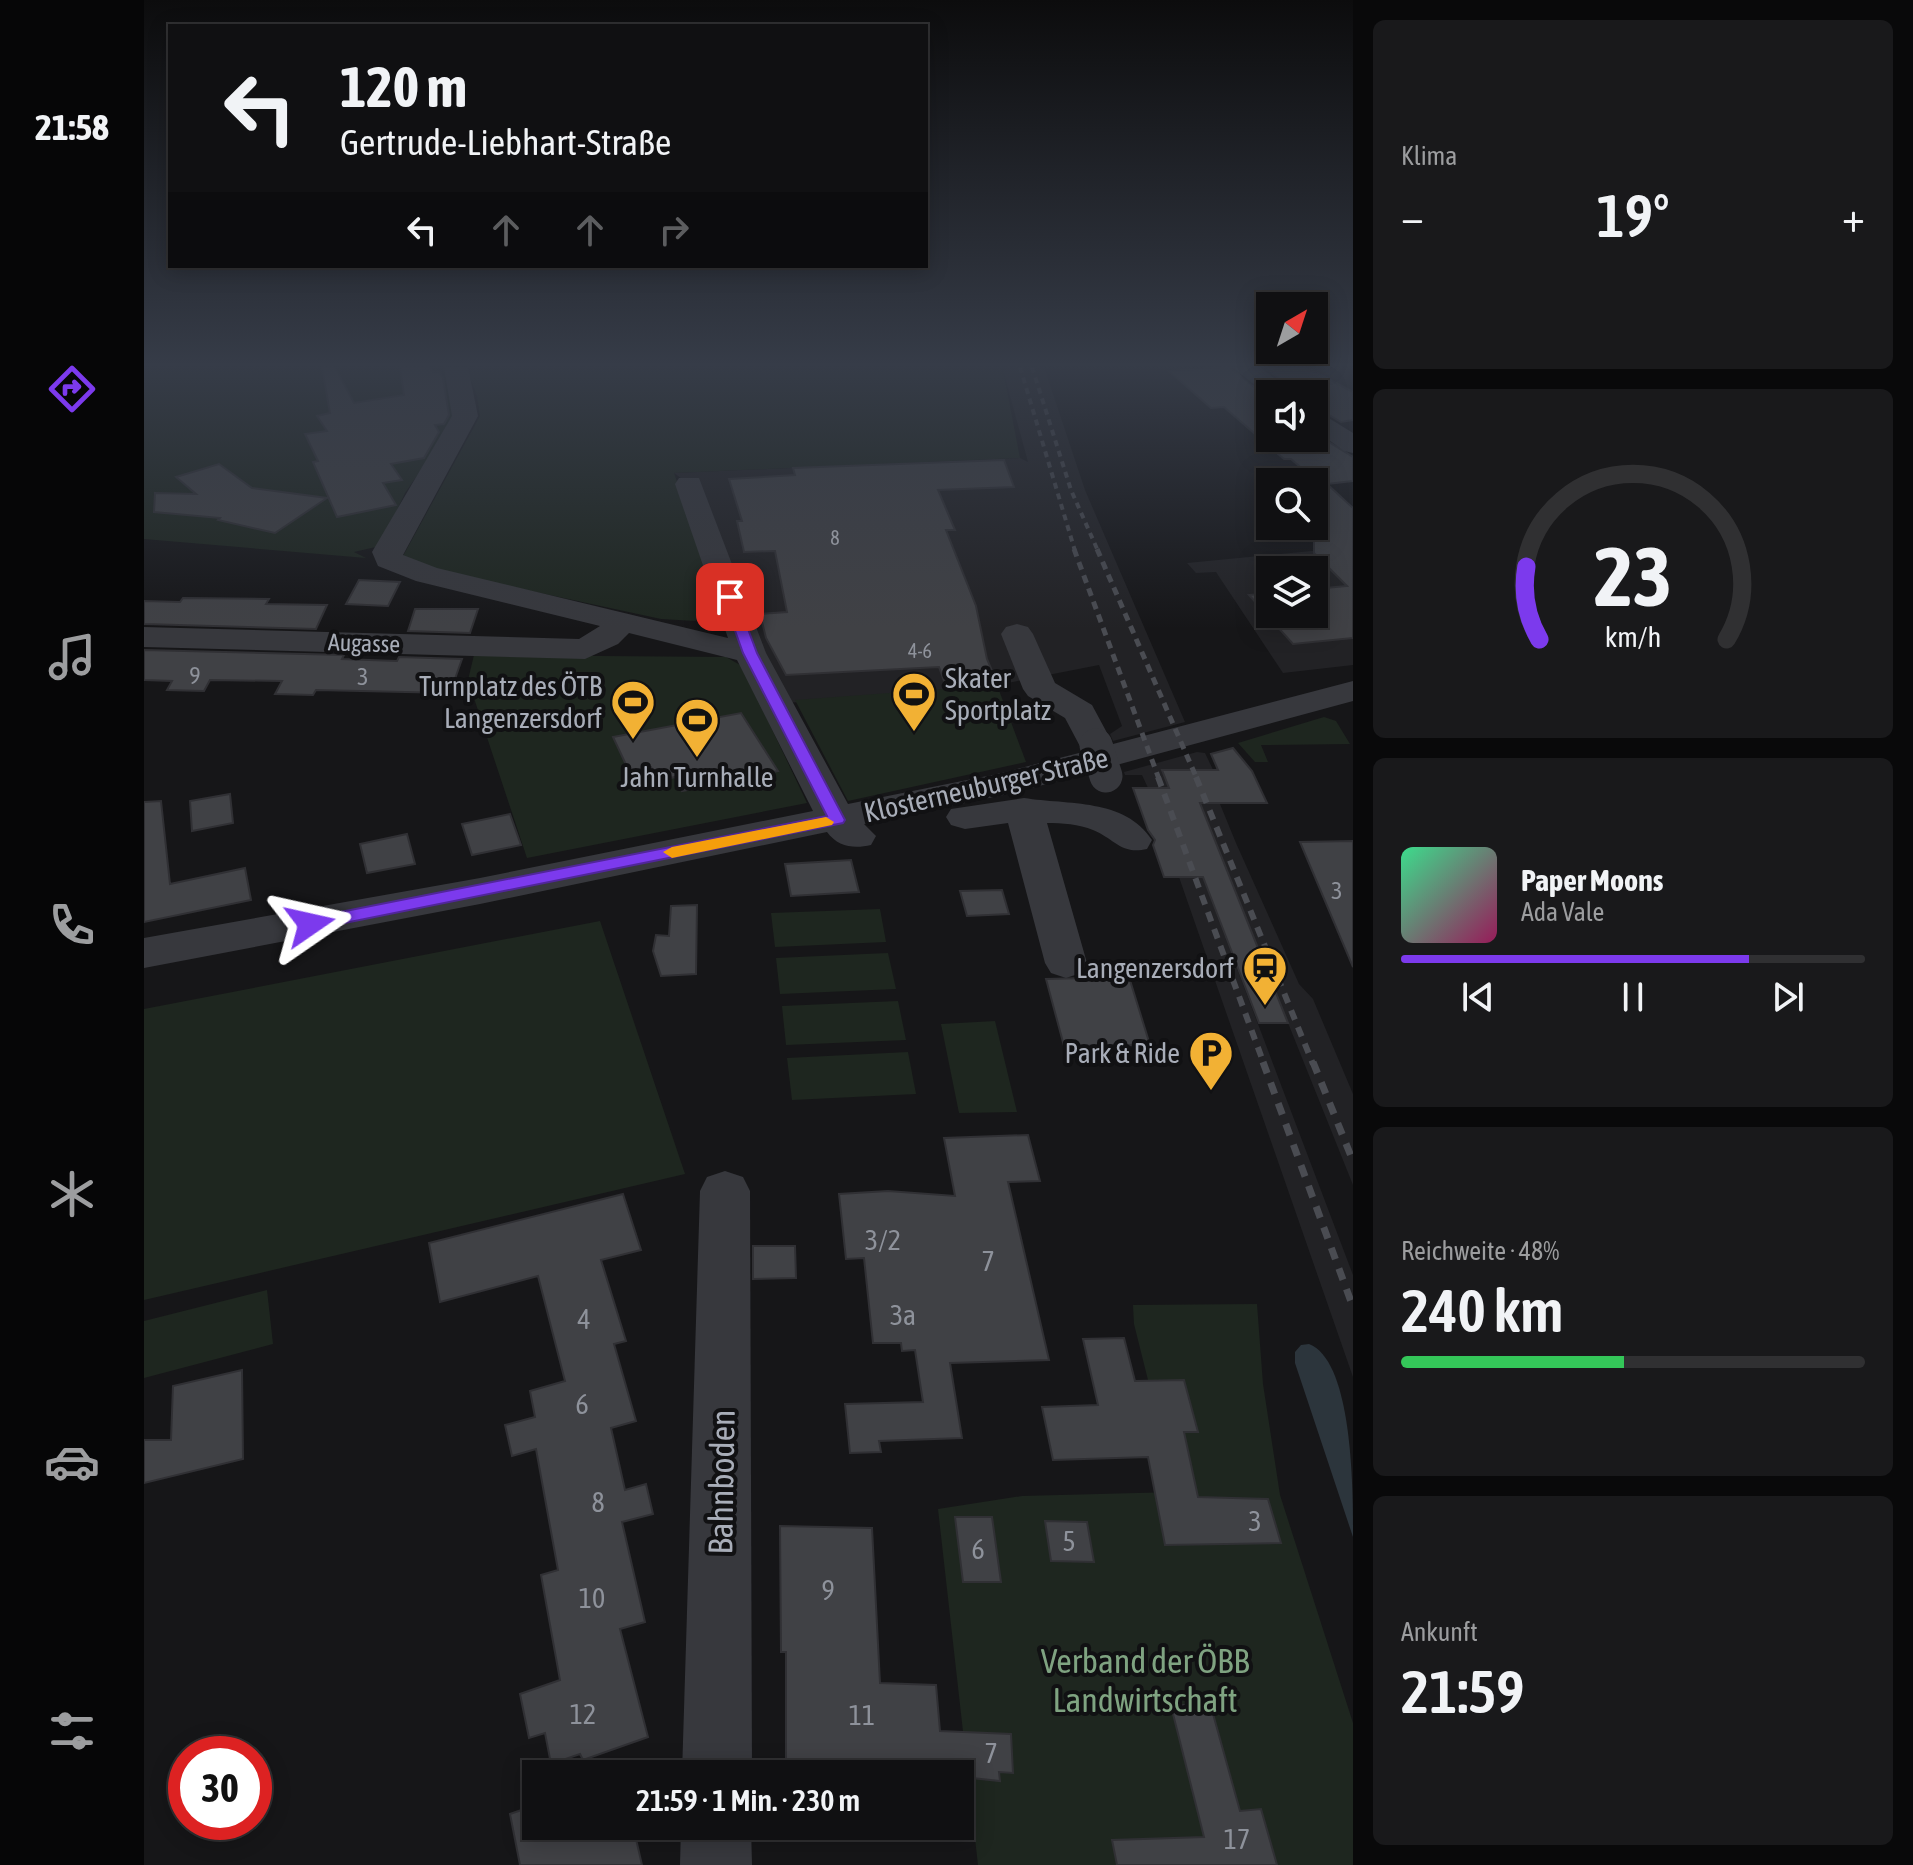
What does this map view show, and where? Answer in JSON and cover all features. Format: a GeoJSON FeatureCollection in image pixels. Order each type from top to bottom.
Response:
{"type":"FeatureCollection","features":[{"type":"Feature","properties":{"kind":"street"},"geometry":{"type":"LineString","coordinates":[[442,454],[387,552],[389,560],[427,575],[750,653]]}},
{"type":"Feature","properties":{"kind":"street"},"geometry":{"type":"LineString","coordinates":[[689,484],[750,653],[837,820],[846,831],[876,838],[983,813],[1024,810],[1122,831],[1101,761],[1080,712],[1040,689],[1017,634]]}},
{"type":"Feature","properties":{"kind":"street","name":"Augasse"},"geometry":{"type":"LineString","coordinates":[[144,637],[585,649],[607,637],[623,622]]}},
{"type":"Feature","properties":{"kind":"street"},"geometry":{"type":"LineString","coordinates":[[1230,703],[1312,678],[1347,703]]}},
{"type":"Feature","properties":{"kind":"street","name":"Klosterneuburger Straße"},"geometry":{"type":"LineString","coordinates":[[144,953],[837,820],[1347,703]]}},
{"type":"Feature","properties":{"kind":"street"},"geometry":{"type":"LineString","coordinates":[[1024,810],[1066,963]]}},
{"type":"Feature","properties":{"kind":"street","name":"Bahnboden"},"geometry":{"type":"LineString","coordinates":[[717,1760],[725,1191]]}},
{"type":"Feature","properties":{"kind":"street"},"geometry":{"type":"LineString","coordinates":[[716,1840],[716,1865]]}},
{"type":"Feature","properties":{"kind":"shaded area"},"geometry":{"type":"Polygon","coordinates":[[[1026,454],[1073,454],[1085,490],[1185,722],[1113,741],[1110,734],[1122,726],[1099,665],[997,685],[776,704],[689,484],[674,473],[1020,458],[1028,462],[1026,454]]]}},
{"type":"Feature","properties":{"kind":"shaded area"},"geometry":{"type":"Polygon","coordinates":[[[1353,547],[1353,665],[1283,673],[1216,572],[1196,573],[1187,563],[1256,556],[1256,628],[1328,628],[1328,556],[1260,556],[1353,547]]]}},
{"type":"Feature","properties":{"kind":"shaded area"},"geometry":{"type":"Polygon","coordinates":[[[1197,752],[1205,753],[1229,803],[1220,804],[1236,843],[1299,984],[1313,999],[1353,1094],[1353,1185],[1191,781],[1188,839],[1353,1275],[1353,1377],[1148,788],[1142,775],[1125,775],[1124,772],[1197,752]]]}},
{"type":"Feature","properties":{"kind":"shaded area"},"geometry":{"type":"Polygon","coordinates":[[[1309,1344],[1324,1355],[1342,1400],[1351,1460],[1353,1537],[1295,1363],[1295,1352],[1301,1345],[1309,1344]]]}},
{"type":"Feature","properties":{"kind":"green space"},"geometry":{"type":"Polygon","coordinates":[[[144,454],[432,454],[405,493],[380,546],[354,552],[366,558],[144,539],[144,454]]]}},
{"type":"Feature","properties":{"kind":"green space"},"geometry":{"type":"Polygon","coordinates":[[[459,454],[1019,454],[1020,458],[674,473],[721,609],[695,621],[661,619],[411,565],[403,556],[459,454]]]}},
{"type":"Feature","properties":{"kind":"green space","name":"Turnplatz des ÖTB Langenzersdorf"},"geometry":{"type":"Polygon","coordinates":[[[474,655],[726,657],[742,666],[807,803],[527,858],[468,680],[474,655]]]}},
{"type":"Feature","properties":{"kind":"green space","name":"Skater Sportplatz"},"geometry":{"type":"Polygon","coordinates":[[[997,685],[1026,762],[848,801],[795,700],[997,685]]]}},
{"type":"Feature","properties":{"kind":"green space"},"geometry":{"type":"Polygon","coordinates":[[[1324,717],[1336,721],[1350,744],[1261,745],[1268,762],[1255,762],[1238,743],[1324,717]]]}},
{"type":"Feature","properties":{"kind":"green space"},"geometry":{"type":"Polygon","coordinates":[[[880,909],[886,942],[775,947],[771,913],[880,909]]]}},
{"type":"Feature","properties":{"kind":"green space"},"geometry":{"type":"Polygon","coordinates":[[[600,921],[685,1174],[144,1300],[144,1009],[600,921]]]}},
{"type":"Feature","properties":{"kind":"green space"},"geometry":{"type":"Polygon","coordinates":[[[888,953],[896,989],[780,994],[776,958],[888,953]]]}},
{"type":"Feature","properties":{"kind":"green space"},"geometry":{"type":"Polygon","coordinates":[[[898,1001],[906,1040],[786,1045],[782,1006],[898,1001]]]}},
{"type":"Feature","properties":{"kind":"green space"},"geometry":{"type":"Polygon","coordinates":[[[995,1021],[1017,1112],[959,1113],[941,1024],[995,1021]]]}},
{"type":"Feature","properties":{"kind":"green space"},"geometry":{"type":"Polygon","coordinates":[[[908,1052],[916,1094],[792,1100],[787,1058],[908,1052]]]}},
{"type":"Feature","properties":{"kind":"green space"},"geometry":{"type":"Polygon","coordinates":[[[267,1290],[273,1344],[144,1378],[144,1321],[267,1290]]]}},
{"type":"Feature","properties":{"kind":"green space","name":"Verband der ÖBB Landwirtschaft"},"geometry":{"type":"Polygon","coordinates":[[[1257,1304],[1263,1384],[1280,1495],[1353,1723],[1353,1865],[978,1865],[974,1829],[974,1760],[966,1760],[938,1509],[1022,1496],[1176,1492],[1134,1324],[1133,1305],[1257,1304]]]}},
{"type":"Feature","properties":{"kind":"building"},"geometry":{"type":"Polygon","coordinates":[[[315,454],[426,454],[424,458],[391,464],[402,480],[383,483],[396,505],[337,517],[313,462],[318,461],[315,454]]]}},
{"type":"Feature","properties":{"kind":"building"},"geometry":{"type":"Polygon","coordinates":[[[1278,454],[1348,454],[1353,457],[1353,481],[1328,484],[1328,468],[1301,468],[1291,459],[1284,459],[1278,454]]]}},
{"type":"Feature","properties":{"kind":"building"},"geometry":{"type":"Polygon","coordinates":[[[1004,460],[1014,487],[938,490],[955,530],[946,530],[976,606],[987,659],[995,678],[944,681],[939,667],[786,675],[766,638],[760,614],[787,612],[775,551],[744,552],[737,521],[742,521],[729,479],[795,475],[793,468],[1004,460]]]}},
{"type":"Feature","properties":{"kind":"building"},"geometry":{"type":"Polygon","coordinates":[[[219,464],[252,488],[327,498],[275,533],[218,520],[220,518],[154,512],[155,493],[196,494],[176,477],[219,464]]]}},
{"type":"Feature","properties":{"kind":"building"},"geometry":{"type":"Polygon","coordinates":[[[1328,485],[1353,508],[1353,638],[1293,644],[1279,628],[1328,628],[1328,588],[1347,586],[1328,567],[1328,556],[1314,553],[1314,540],[1328,540],[1328,485]]]}},
{"type":"Feature","properties":{"kind":"building"},"geometry":{"type":"Polygon","coordinates":[[[359,580],[400,582],[388,606],[346,604],[359,580]]]}},
{"type":"Feature","properties":{"kind":"building"},"geometry":{"type":"Polygon","coordinates":[[[183,598],[269,599],[266,604],[327,605],[316,629],[144,624],[144,601],[180,602],[183,598]]]}},
{"type":"Feature","properties":{"kind":"building"},"geometry":{"type":"Polygon","coordinates":[[[415,609],[478,609],[470,633],[408,631],[415,609]]]}},
{"type":"Feature","properties":{"kind":"building"},"geometry":{"type":"Polygon","coordinates":[[[144,650],[344,655],[342,659],[397,661],[399,657],[462,659],[450,693],[316,690],[313,695],[275,694],[282,681],[210,680],[204,691],[167,690],[172,681],[144,680],[144,650]]]}},
{"type":"Feature","properties":{"kind":"building","name":"Jahn Turnhalle"},"geometry":{"type":"Polygon","coordinates":[[[741,713],[778,771],[682,791],[675,777],[658,781],[651,767],[629,771],[613,737],[741,713]]]}},
{"type":"Feature","properties":{"kind":"building"},"geometry":{"type":"Polygon","coordinates":[[[1233,748],[1252,771],[1267,803],[1200,803],[1288,1023],[1259,1023],[1203,877],[1164,877],[1153,845],[1155,840],[1148,830],[1133,788],[1169,788],[1162,770],[1218,770],[1211,754],[1233,748]]]}},
{"type":"Feature","properties":{"kind":"building"},"geometry":{"type":"Polygon","coordinates":[[[230,794],[233,823],[192,831],[190,801],[230,794]]]}},
{"type":"Feature","properties":{"kind":"building"},"geometry":{"type":"Polygon","coordinates":[[[161,801],[170,884],[245,868],[251,900],[144,922],[144,802],[161,801]]]}},
{"type":"Feature","properties":{"kind":"building"},"geometry":{"type":"Polygon","coordinates":[[[510,814],[521,845],[472,855],[462,824],[510,814]]]}},
{"type":"Feature","properties":{"kind":"building"},"geometry":{"type":"Polygon","coordinates":[[[407,834],[415,864],[367,873],[360,844],[407,834]]]}},
{"type":"Feature","properties":{"kind":"building"},"geometry":{"type":"Polygon","coordinates":[[[1353,841],[1353,967],[1300,842],[1353,841]]]}},
{"type":"Feature","properties":{"kind":"building"},"geometry":{"type":"Polygon","coordinates":[[[851,860],[859,892],[791,896],[785,864],[851,860]]]}},
{"type":"Feature","properties":{"kind":"building"},"geometry":{"type":"Polygon","coordinates":[[[1002,890],[1009,914],[967,916],[960,891],[1002,890]]]}},
{"type":"Feature","properties":{"kind":"building"},"geometry":{"type":"Polygon","coordinates":[[[697,905],[696,974],[661,976],[653,951],[656,935],[669,936],[671,906],[697,905]]]}},
{"type":"Feature","properties":{"kind":"building"},"geometry":{"type":"Polygon","coordinates":[[[1129,977],[1150,1045],[1064,1046],[1046,979],[1129,977]]]}},
{"type":"Feature","properties":{"kind":"building"},"geometry":{"type":"Polygon","coordinates":[[[1028,1135],[1040,1181],[1008,1182],[1049,1360],[950,1363],[962,1438],[879,1441],[881,1452],[850,1453],[845,1404],[923,1402],[915,1350],[902,1351],[901,1343],[873,1343],[864,1258],[846,1259],[839,1194],[888,1191],[955,1196],[944,1138],[1028,1135]]]}},
{"type":"Feature","properties":{"kind":"building"},"geometry":{"type":"Polygon","coordinates":[[[623,1194],[641,1250],[601,1260],[626,1341],[614,1344],[636,1421],[611,1428],[625,1490],[646,1484],[653,1514],[622,1522],[645,1622],[620,1629],[648,1737],[583,1760],[580,1754],[563,1760],[550,1760],[545,1733],[529,1738],[520,1694],[560,1680],[541,1575],[558,1570],[536,1449],[512,1456],[505,1425],[535,1417],[530,1391],[565,1381],[538,1276],[440,1302],[429,1243],[623,1194]]]}},
{"type":"Feature","properties":{"kind":"building"},"geometry":{"type":"Polygon","coordinates":[[[753,1246],[795,1246],[796,1278],[753,1279],[753,1246]]]}},
{"type":"Feature","properties":{"kind":"building"},"geometry":{"type":"Polygon","coordinates":[[[1124,1338],[1135,1381],[1184,1380],[1198,1432],[1184,1432],[1198,1497],[1268,1499],[1281,1543],[1165,1545],[1148,1457],[1053,1460],[1042,1407],[1098,1405],[1083,1339],[1124,1338]]]}},
{"type":"Feature","properties":{"kind":"building"},"geometry":{"type":"Polygon","coordinates":[[[242,1370],[243,1459],[144,1483],[144,1440],[171,1440],[173,1386],[242,1370]]]}},
{"type":"Feature","properties":{"kind":"building"},"geometry":{"type":"Polygon","coordinates":[[[955,1517],[992,1517],[1001,1582],[963,1582],[955,1517]]]}},
{"type":"Feature","properties":{"kind":"building"},"geometry":{"type":"Polygon","coordinates":[[[1045,1521],[1087,1522],[1094,1562],[1051,1561],[1045,1521]]]}},
{"type":"Feature","properties":{"kind":"building"},"geometry":{"type":"Polygon","coordinates":[[[780,1526],[872,1528],[880,1683],[936,1685],[940,1731],[1011,1734],[1013,1773],[999,1772],[1000,1781],[974,1778],[974,1760],[786,1760],[786,1652],[781,1652],[780,1526]]]}},
{"type":"Feature","properties":{"kind":"building"},"geometry":{"type":"Polygon","coordinates":[[[1210,1703],[1240,1811],[1261,1809],[1277,1865],[1117,1865],[1112,1840],[1204,1837],[1171,1706],[1210,1703]]]}},
{"type":"Feature","properties":{"kind":"building"},"geometry":{"type":"Polygon","coordinates":[[[522,1810],[522,1840],[636,1840],[642,1865],[520,1865],[510,1814],[522,1810]]]}},
{"type":"Feature","properties":{"kind":"railway"},"geometry":{"type":"LineString","coordinates":[[1046,454],[1075,551]]}},
{"type":"Feature","properties":{"kind":"railway"},"geometry":{"type":"LineString","coordinates":[[1060,454],[1071,490],[1098,551]]}},
{"type":"Feature","properties":{"kind":"railway"},"geometry":{"type":"LineString","coordinates":[[1074,549],[1159,779]]}},
{"type":"Feature","properties":{"kind":"railway"},"geometry":{"type":"LineString","coordinates":[[1097,549],[1197,779]]}},
{"type":"Feature","properties":{"kind":"railway"},"geometry":{"type":"LineString","coordinates":[[1158,777],[1264,1064]]}},
{"type":"Feature","properties":{"kind":"railway"},"geometry":{"type":"LineString","coordinates":[[1196,777],[1313,1064]]}},
{"type":"Feature","properties":{"kind":"railway"},"geometry":{"type":"LineString","coordinates":[[1263,1062],[1353,1307]]}},
{"type":"Feature","properties":{"kind":"railway"},"geometry":{"type":"LineString","coordinates":[[1313,1062],[1353,1161]]}},
{"type":"Feature","properties":{"kind":"slow traffic"},"geometry":{"type":"LineString","coordinates":[[672,852],[826,822]]}},
{"type":"Feature","properties":{"kind":"place","name":"Skater Sportplatz"},"geometry":{"type":"Point","coordinates":[914,733]}},
{"type":"Feature","properties":{"kind":"place","name":"Turnplatz des ÖTB Langenzersdorf"},"geometry":{"type":"Point","coordinates":[633,741]}},
{"type":"Feature","properties":{"kind":"place","name":"Jahn Turnhalle"},"geometry":{"type":"Point","coordinates":[697,759]}},
{"type":"Feature","properties":{"kind":"place","name":"Langenzersdorf"},"geometry":{"type":"Point","coordinates":[1265,1007]}},
{"type":"Feature","properties":{"kind":"place","name":"Park & Ride"},"geometry":{"type":"Point","coordinates":[1211,1092]}},
{"type":"Feature","properties":{"kind":"route"},"geometry":{"type":"LineString","coordinates":[[310,924],[837,820],[750,653],[730,597]]}}]}
